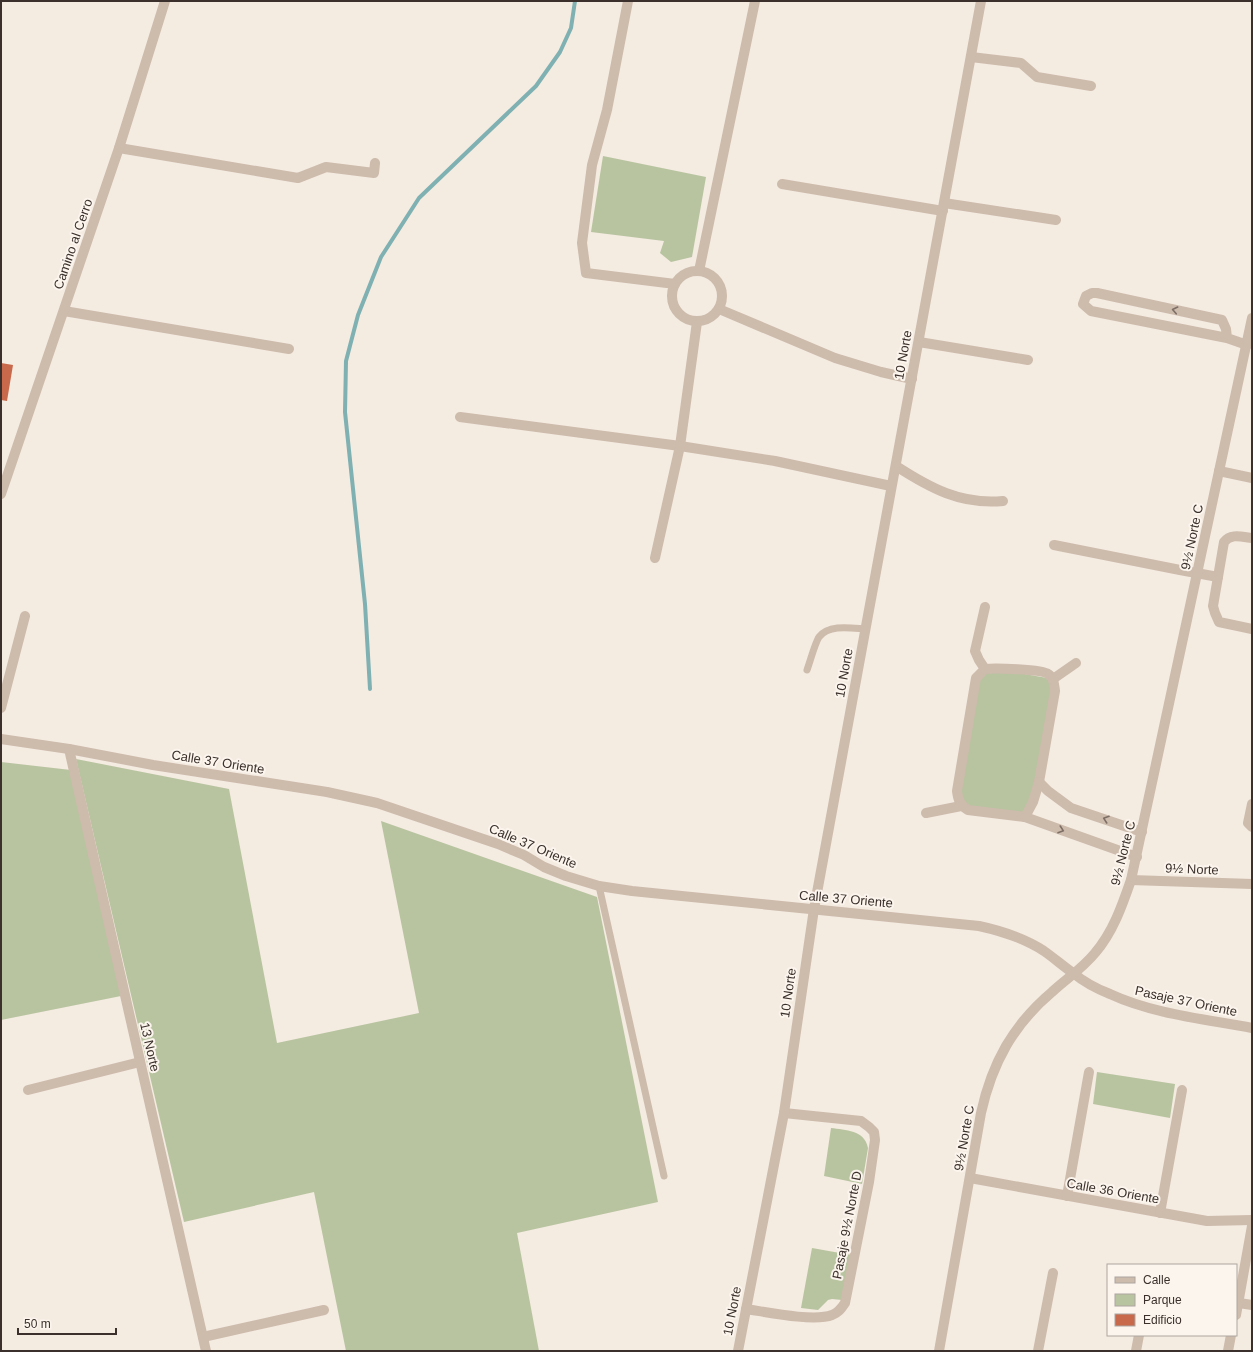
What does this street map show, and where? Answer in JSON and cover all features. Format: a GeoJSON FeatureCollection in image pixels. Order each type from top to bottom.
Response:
{"type":"FeatureCollection","features":[{"type":"Feature","properties":{"kind":"street","name":"Camino al Cerro"},"geometry":{"type":"LineString","coordinates":[[1,494],[119,148],[166,1]]}},
{"type":"Feature","properties":{"kind":"street"},"geometry":{"type":"LineString","coordinates":[[628,1],[607,110],[592,165],[582,243],[586,273],[675,284]]}},
{"type":"Feature","properties":{"kind":"street"},"geometry":{"type":"LineString","coordinates":[[699,271],[755,1]]}},
{"type":"Feature","properties":{"kind":"street","name":"10 Norte"},"geometry":{"type":"LineString","coordinates":[[738,1351],[784,1113],[814,909],[891,486],[896,466],[982,1]]}},
{"type":"Feature","properties":{"kind":"street"},"geometry":{"type":"LineString","coordinates":[[971,57],[1021,63],[1037,77],[1091,86]]}},
{"type":"Feature","properties":{"kind":"street"},"geometry":{"type":"LineString","coordinates":[[119,148],[298,178],[326,167],[374,173],[375,163]]}},
{"type":"Feature","properties":{"kind":"street"},"geometry":{"type":"LineString","coordinates":[[782,184],[944,207],[1056,220]]}},
{"type":"Feature","properties":{"kind":"street"},"geometry":{"type":"LineString","coordinates":[[699,271],[709,274],[717,280],[722,289],[722,299],[716,313],[708,319],[697,322],[681,316],[675,309],[672,301],[672,292],[679,278],[685,273],[699,271]]}},
{"type":"Feature","properties":{"kind":"street"},"geometry":{"type":"LineString","coordinates":[[1227,338],[1226,329],[1222,320],[1092,293],[1086,296],[1083,304],[1091,311],[1227,338],[1247,344]]}},
{"type":"Feature","properties":{"kind":"street"},"geometry":{"type":"LineString","coordinates":[[1120,317],[1123,299]]}},
{"type":"Feature","properties":{"kind":"street"},"geometry":{"type":"LineString","coordinates":[[1153,323],[1157,306]]}},
{"type":"Feature","properties":{"kind":"street"},"geometry":{"type":"LineString","coordinates":[[719,309],[835,358],[881,372],[912,379]]}},
{"type":"Feature","properties":{"kind":"street"},"geometry":{"type":"LineString","coordinates":[[64,311],[289,349]]}},
{"type":"Feature","properties":{"kind":"street"},"geometry":{"type":"LineString","coordinates":[[1188,331],[1191,313]]}},
{"type":"Feature","properties":{"kind":"street","name":"9½ Norte C"},"geometry":{"type":"LineString","coordinates":[[939,1351],[985,1095],[997,1061],[1005,1046],[1026,1017],[1094,955],[1109,935],[1131,880],[1252,318]]}},
{"type":"Feature","properties":{"kind":"street"},"geometry":{"type":"LineString","coordinates":[[655,558],[680,446],[697,322]]}},
{"type":"Feature","properties":{"kind":"street"},"geometry":{"type":"LineString","coordinates":[[919,342],[1028,360]]}},
{"type":"Feature","properties":{"kind":"street"},"geometry":{"type":"LineString","coordinates":[[460,417],[680,446],[775,461],[891,486]]}},
{"type":"Feature","properties":{"kind":"street"},"geometry":{"type":"LineString","coordinates":[[896,466],[938,491],[974,501],[1003,501]]}},
{"type":"Feature","properties":{"kind":"street"},"geometry":{"type":"LineString","coordinates":[[1219,471],[1252,478]]}},
{"type":"Feature","properties":{"kind":"street"},"geometry":{"type":"LineString","coordinates":[[1252,538],[1232,536],[1227,538],[1224,542],[1213,606],[1219,622],[1252,629]]}},
{"type":"Feature","properties":{"kind":"street"},"geometry":{"type":"LineString","coordinates":[[1054,544],[1218,577]]}},
{"type":"Feature","properties":{"kind":"street"},"geometry":{"type":"LineString","coordinates":[[985,607],[975,651],[985,669]]}},
{"type":"Feature","properties":{"kind":"street"},"geometry":{"type":"LineString","coordinates":[[1,708],[25,616]]}},
{"type":"Feature","properties":{"kind":"street"},"geometry":{"type":"LineString","coordinates":[[1053,679],[1076,663]]}},
{"type":"Feature","properties":{"kind":"street"},"geometry":{"type":"LineString","coordinates":[[961,806],[956,791],[976,678],[985,669],[997,668],[1043,671],[1047,672],[1053,679],[1055,691],[1039,782],[1033,802],[1025,817]]}},
{"type":"Feature","properties":{"kind":"street","name":"Calle 37 Oriente"},"geometry":{"type":"LineString","coordinates":[[1,739],[69,749],[153,765],[327,792],[377,803],[498,844],[524,855],[544,867],[566,876],[599,886],[632,891],[962,923],[995,930],[1021,939],[1043,950],[1074,974]]}},
{"type":"Feature","properties":{"kind":"street","name":"13 Norte"},"geometry":{"type":"LineString","coordinates":[[69,749],[206,1351]]}},
{"type":"Feature","properties":{"kind":"street"},"geometry":{"type":"LineString","coordinates":[[1039,782],[1048,791],[1071,808],[1142,832]]}},
{"type":"Feature","properties":{"kind":"street"},"geometry":{"type":"LineString","coordinates":[[1252,804],[1248,823],[1252,827]]}},
{"type":"Feature","properties":{"kind":"street"},"geometry":{"type":"LineString","coordinates":[[926,812],[961,806],[968,810],[1025,817],[1137,857]]}},
{"type":"Feature","properties":{"kind":"street","name":"9½ Norte"},"geometry":{"type":"LineString","coordinates":[[1131,880],[1252,884]]}},
{"type":"Feature","properties":{"kind":"street","name":"Pasaje 37 Oriente"},"geometry":{"type":"LineString","coordinates":[[1074,974],[1109,994],[1156,1010],[1252,1028]]}},
{"type":"Feature","properties":{"kind":"street"},"geometry":{"type":"LineString","coordinates":[[28,1090],[140,1062]]}},
{"type":"Feature","properties":{"kind":"street"},"geometry":{"type":"LineString","coordinates":[[1067,1196],[1088,1072]]}},
{"type":"Feature","properties":{"kind":"street"},"geometry":{"type":"LineString","coordinates":[[1160,1213],[1182,1090]]}},
{"type":"Feature","properties":{"kind":"street","name":"Pasaje 9½ Norte D"},"geometry":{"type":"LineString","coordinates":[[746,1309],[793,1316],[820,1318],[831,1316],[838,1312],[845,1303],[869,1182],[875,1140],[874,1132],[869,1126],[861,1121],[784,1113]]}},
{"type":"Feature","properties":{"kind":"street","name":"Calle 36 Oriente"},"geometry":{"type":"LineString","coordinates":[[970,1178],[1207,1222],[1252,1220]]}},
{"type":"Feature","properties":{"kind":"street"},"geometry":{"type":"LineString","coordinates":[[1237,1311],[1252,1226]]}},
{"type":"Feature","properties":{"kind":"street"},"geometry":{"type":"LineString","coordinates":[[1038,1351],[1053,1273]]}},
{"type":"Feature","properties":{"kind":"street"},"geometry":{"type":"LineString","coordinates":[[1239,1303],[1252,1304]]}},
{"type":"Feature","properties":{"kind":"street"},"geometry":{"type":"LineString","coordinates":[[203,1337],[324,1310]]}},
{"type":"Feature","properties":{"kind":"street"},"geometry":{"type":"LineString","coordinates":[[1136,1351],[1139,1336]]}},
{"type":"Feature","properties":{"kind":"street"},"geometry":{"type":"LineString","coordinates":[[1228,1351],[1231,1336]]}},
{"type":"Feature","properties":{"kind":"lane"},"geometry":{"type":"LineString","coordinates":[[807,670],[819,637],[826,632],[834,628],[865,629]]}},
{"type":"Feature","properties":{"kind":"lane"},"geometry":{"type":"LineString","coordinates":[[599,886],[664,1176]]}},
{"type":"Feature","properties":{"kind":"green space"},"geometry":{"type":"Polygon","coordinates":[[[603,156],[706,177],[692,257],[671,262],[660,253],[664,241],[591,232],[603,156]]]}},
{"type":"Feature","properties":{"kind":"green space"},"geometry":{"type":"Polygon","coordinates":[[[991,668],[1053,679],[1039,782],[1025,817],[968,810],[958,799],[976,678],[991,668]]]}},
{"type":"Feature","properties":{"kind":"green space"},"geometry":{"type":"Polygon","coordinates":[[[76,759],[229,789],[277,1043],[419,1013],[381,821],[597,897],[658,1202],[517,1233],[539,1351],[346,1351],[314,1192],[184,1222],[76,759]]]}},
{"type":"Feature","properties":{"kind":"green space"},"geometry":{"type":"Polygon","coordinates":[[[1,762],[71,770],[126,995],[1,1020],[1,762]]]}},
{"type":"Feature","properties":{"kind":"green space"},"geometry":{"type":"Polygon","coordinates":[[[1097,1072],[1175,1084],[1170,1118],[1093,1104],[1097,1072]]]}},
{"type":"Feature","properties":{"kind":"green space"},"geometry":{"type":"Polygon","coordinates":[[[831,1128],[848,1130],[859,1134],[866,1142],[868,1148],[862,1184],[824,1176],[831,1128]]]}},
{"type":"Feature","properties":{"kind":"green space"},"geometry":{"type":"Polygon","coordinates":[[[812,1248],[851,1255],[842,1300],[828,1300],[818,1310],[801,1308],[812,1248]]]}},
{"type":"Feature","properties":{"kind":"building"},"geometry":{"type":"Polygon","coordinates":[[[1,363],[13,365],[7,401],[1,400],[1,363]]]}},
{"type":"Feature","properties":{"kind":"waterway"},"geometry":{"type":"LineString","coordinates":[[370,689],[365,604],[345,412],[346,361],[358,315],[381,257],[419,198],[536,86],[560,52],[571,28],[575,1]]}}]}
